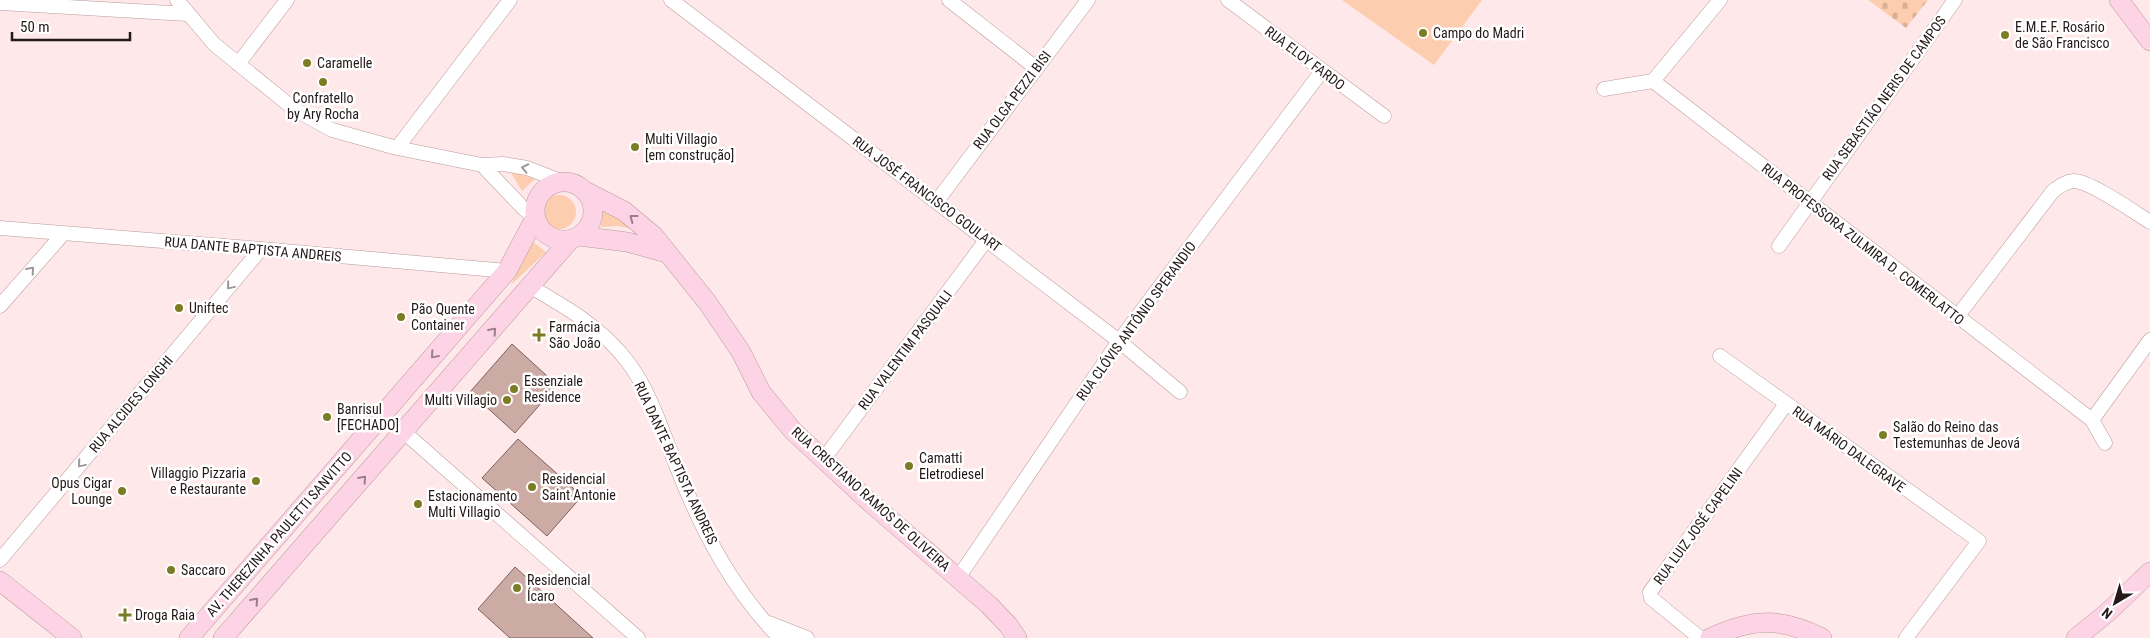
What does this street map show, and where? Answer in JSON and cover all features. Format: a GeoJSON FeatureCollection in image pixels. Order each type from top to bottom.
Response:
{"type":"FeatureCollection","features":[{"type":"Feature","properties":{"kind":"main road"},"geometry":{"type":"LineString","coordinates":[[2119,0],[2150,41]]}},
{"type":"Feature","properties":{"kind":"main road"},"geometry":{"type":"LineString","coordinates":[[575,238],[590,223],[592,214],[589,197],[576,185],[566,182],[546,188],[539,196],[535,206],[535,217],[539,227],[553,238],[627,242],[667,252]]}},
{"type":"Feature","properties":{"kind":"main road","name":"RUA CRISTIANO RAMOS DE OLIVEIRA"},"geometry":{"type":"LineString","coordinates":[[583,190],[624,211],[644,226],[707,302],[741,352],[761,392],[792,431],[989,605],[1017,638]]}},
{"type":"Feature","properties":{"kind":"main road","name":"AV. THEREZINHA PAULETTI SANVITTO"},"geometry":{"type":"LineString","coordinates":[[189,638],[507,271],[535,217]]}},
{"type":"Feature","properties":{"kind":"main road","name":"AV. THEREZINHA PAULETTI SANVITTO"},"geometry":{"type":"LineString","coordinates":[[223,638],[575,238]]}},
{"type":"Feature","properties":{"kind":"main road"},"geometry":{"type":"LineString","coordinates":[[412,380],[434,398]]}},
{"type":"Feature","properties":{"kind":"main road"},"geometry":{"type":"LineString","coordinates":[[308,500],[328,518]]}},
{"type":"Feature","properties":{"kind":"main road"},"geometry":{"type":"LineString","coordinates":[[2076,638],[2150,572]]}},
{"type":"Feature","properties":{"kind":"main road"},"geometry":{"type":"LineString","coordinates":[[0,582],[72,638]]}},
{"type":"Feature","properties":{"kind":"main road"},"geometry":{"type":"LineString","coordinates":[[1710,638],[1729,629],[1749,623],[1772,621],[1796,626],[1822,638]]}},
{"type":"Feature","properties":{"kind":"street"},"geometry":{"type":"LineString","coordinates":[[177,0],[214,44],[294,109],[332,130],[397,148],[482,166],[504,164],[527,168],[566,182]]}},
{"type":"Feature","properties":{"kind":"street"},"geometry":{"type":"LineString","coordinates":[[238,64],[287,0]]}},
{"type":"Feature","properties":{"kind":"street"},"geometry":{"type":"LineString","coordinates":[[397,148],[510,0]]}},
{"type":"Feature","properties":{"kind":"street","name":"RUA JOSÉ FRANCISCO GOULART"},"geometry":{"type":"LineString","coordinates":[[671,0],[987,239],[1119,341],[1180,392]]}},
{"type":"Feature","properties":{"kind":"street"},"geometry":{"type":"LineString","coordinates":[[949,0],[1036,68]]}},
{"type":"Feature","properties":{"kind":"street","name":"RUA OLGA PEZZI BISI"},"geometry":{"type":"LineString","coordinates":[[937,201],[1088,0]]}},
{"type":"Feature","properties":{"kind":"street","name":"RUA ELOY FARDO"},"geometry":{"type":"LineString","coordinates":[[1228,0],[1384,116]]}},
{"type":"Feature","properties":{"kind":"street"},"geometry":{"type":"LineString","coordinates":[[1604,89],[1653,81],[1720,0]]}},
{"type":"Feature","properties":{"kind":"street","name":"RUA SEBASTIÃO NERIS DE CAMPOS"},"geometry":{"type":"LineString","coordinates":[[1779,246],[1955,0]]}},
{"type":"Feature","properties":{"kind":"street"},"geometry":{"type":"LineString","coordinates":[[0,3],[188,14]]}},
{"type":"Feature","properties":{"kind":"street","name":"RUA CLÓVIS ANTÔNIO SPERANDIO"},"geometry":{"type":"LineString","coordinates":[[958,578],[1119,341],[1322,71]]}},
{"type":"Feature","properties":{"kind":"street","name":"RUA PROFESSORA ZULMIRA D. COMERLATTO"},"geometry":{"type":"LineString","coordinates":[[1653,81],[2092,420],[2105,443]]}},
{"type":"Feature","properties":{"kind":"street"},"geometry":{"type":"LineString","coordinates":[[482,166],[524,210],[535,217]]}},
{"type":"Feature","properties":{"kind":"street"},"geometry":{"type":"LineString","coordinates":[[1957,317],[2053,191],[2063,184],[2075,181],[2093,188],[2150,222]]}},
{"type":"Feature","properties":{"kind":"street","name":"RUA DANTE BAPTISTA ANDREIS"},"geometry":{"type":"LineString","coordinates":[[0,228],[507,271]]}},
{"type":"Feature","properties":{"kind":"street"},"geometry":{"type":"LineString","coordinates":[[0,306],[62,234]]}},
{"type":"Feature","properties":{"kind":"street","name":"RUA VALENTIM PASQUALI"},"geometry":{"type":"LineString","coordinates":[[823,460],[987,239]]}},
{"type":"Feature","properties":{"kind":"street","name":"RUA ALCIDES LONGHI"},"geometry":{"type":"LineString","coordinates":[[0,560],[261,249]]}},
{"type":"Feature","properties":{"kind":"street","name":"RUA DANTE BAPTISTA ANDREIS"},"geometry":{"type":"LineString","coordinates":[[531,287],[594,326],[627,361],[651,402],[689,497],[724,567],[763,621],[780,638]]}},
{"type":"Feature","properties":{"kind":"street"},"geometry":{"type":"LineString","coordinates":[[2092,420],[2150,340]]}},
{"type":"Feature","properties":{"kind":"street","name":"RUA MÁRIO DALEGRAVE"},"geometry":{"type":"LineString","coordinates":[[1720,356],[1979,541],[1906,638]]}},
{"type":"Feature","properties":{"kind":"street","name":"RUA LUIZ JOSÉ CAPELINI"},"geometry":{"type":"LineString","coordinates":[[1700,638],[1651,598],[1650,592],[1786,404]]}},
{"type":"Feature","properties":{"kind":"street"},"geometry":{"type":"LineString","coordinates":[[404,432],[638,638]]}},
{"type":"Feature","properties":{"kind":"street"},"geometry":{"type":"LineString","coordinates":[[763,621],[807,638]]}},
{"type":"Feature","properties":{"kind":"green space","name":"Campo do Madri"},"geometry":{"type":"Polygon","coordinates":[[[1342,0],[1482,0],[1434,65],[1342,0]]]}},
{"type":"Feature","properties":{"kind":"green space"},"geometry":{"type":"Polygon","coordinates":[[[1868,0],[1928,0],[1906,28],[1868,0]]]}},
{"type":"Feature","properties":{"kind":"green space"},"geometry":{"type":"Polygon","coordinates":[[[510,171],[535,179],[522,191],[510,171]]]}},
{"type":"Feature","properties":{"kind":"green space"},"geometry":{"type":"Polygon","coordinates":[[[559,195],[571,200],[576,212],[571,224],[559,229],[547,224],[542,212],[547,200],[559,195]]]}},
{"type":"Feature","properties":{"kind":"green space"},"geometry":{"type":"Polygon","coordinates":[[[602,206],[641,231],[619,226],[601,227],[602,206]]]}},
{"type":"Feature","properties":{"kind":"green space"},"geometry":{"type":"Polygon","coordinates":[[[532,241],[546,252],[511,285],[532,241]]]}},
{"type":"Feature","properties":{"kind":"building","name":"Essenziale Residence"},"geometry":{"type":"Polygon","coordinates":[[[512,344],[557,385],[515,433],[470,392],[512,344]]]}},
{"type":"Feature","properties":{"kind":"building","name":"Residencial Saint Antonie"},"geometry":{"type":"Polygon","coordinates":[[[518,439],[582,496],[547,536],[482,478],[518,439]]]}},
{"type":"Feature","properties":{"kind":"building","name":"Residencial Ícaro"},"geometry":{"type":"Polygon","coordinates":[[[515,567],[593,638],[510,638],[478,609],[515,567]]]}},
{"type":"Feature","properties":{"kind":"place","name":"Campo do Madri"},"geometry":{"type":"Point","coordinates":[1423,33]}},
{"type":"Feature","properties":{"kind":"place","name":"E.M.E.F. Rosário de São Francisco"},"geometry":{"type":"Point","coordinates":[2005,35]}},
{"type":"Feature","properties":{"kind":"place","name":"Caramelle"},"geometry":{"type":"Point","coordinates":[307,63]}},
{"type":"Feature","properties":{"kind":"place","name":"Confratello by Ary Rocha"},"geometry":{"type":"Point","coordinates":[323,82]}},
{"type":"Feature","properties":{"kind":"place","name":"Multi Villagio [em construção]"},"geometry":{"type":"Point","coordinates":[635,147]}},
{"type":"Feature","properties":{"kind":"place","name":"Uniftec"},"geometry":{"type":"Point","coordinates":[179,308]}},
{"type":"Feature","properties":{"kind":"place","name":"Pão Quente Container"},"geometry":{"type":"Point","coordinates":[401,317]}},
{"type":"Feature","properties":{"kind":"place","name":"Farmácia São João"},"geometry":{"type":"Point","coordinates":[539,335]}},
{"type":"Feature","properties":{"kind":"place","name":"Essenziale Residence"},"geometry":{"type":"Point","coordinates":[514,389]}},
{"type":"Feature","properties":{"kind":"place","name":"Multi Villagio"},"geometry":{"type":"Point","coordinates":[507,400]}},
{"type":"Feature","properties":{"kind":"place","name":"Banrisul [FECHADO]"},"geometry":{"type":"Point","coordinates":[327,417]}},
{"type":"Feature","properties":{"kind":"place","name":"Salão do Reino das Testemunhas de Jeová"},"geometry":{"type":"Point","coordinates":[1883,435]}},
{"type":"Feature","properties":{"kind":"place","name":"Camatti Eletrodiesel"},"geometry":{"type":"Point","coordinates":[909,466]}},
{"type":"Feature","properties":{"kind":"place","name":"Villaggio Pizzaria e Restaurante"},"geometry":{"type":"Point","coordinates":[256,481]}},
{"type":"Feature","properties":{"kind":"place","name":"Residencial Saint Antonie"},"geometry":{"type":"Point","coordinates":[532,487]}},
{"type":"Feature","properties":{"kind":"place","name":"Opus Cigar Lounge"},"geometry":{"type":"Point","coordinates":[122,491]}},
{"type":"Feature","properties":{"kind":"place","name":"Estacionamento Multi Villagio"},"geometry":{"type":"Point","coordinates":[418,504]}},
{"type":"Feature","properties":{"kind":"place","name":"Saccaro"},"geometry":{"type":"Point","coordinates":[171,570]}},
{"type":"Feature","properties":{"kind":"place","name":"Residencial Ícaro"},"geometry":{"type":"Point","coordinates":[517,588]}},
{"type":"Feature","properties":{"kind":"place","name":"Droga Raia"},"geometry":{"type":"Point","coordinates":[125,615]}}]}
